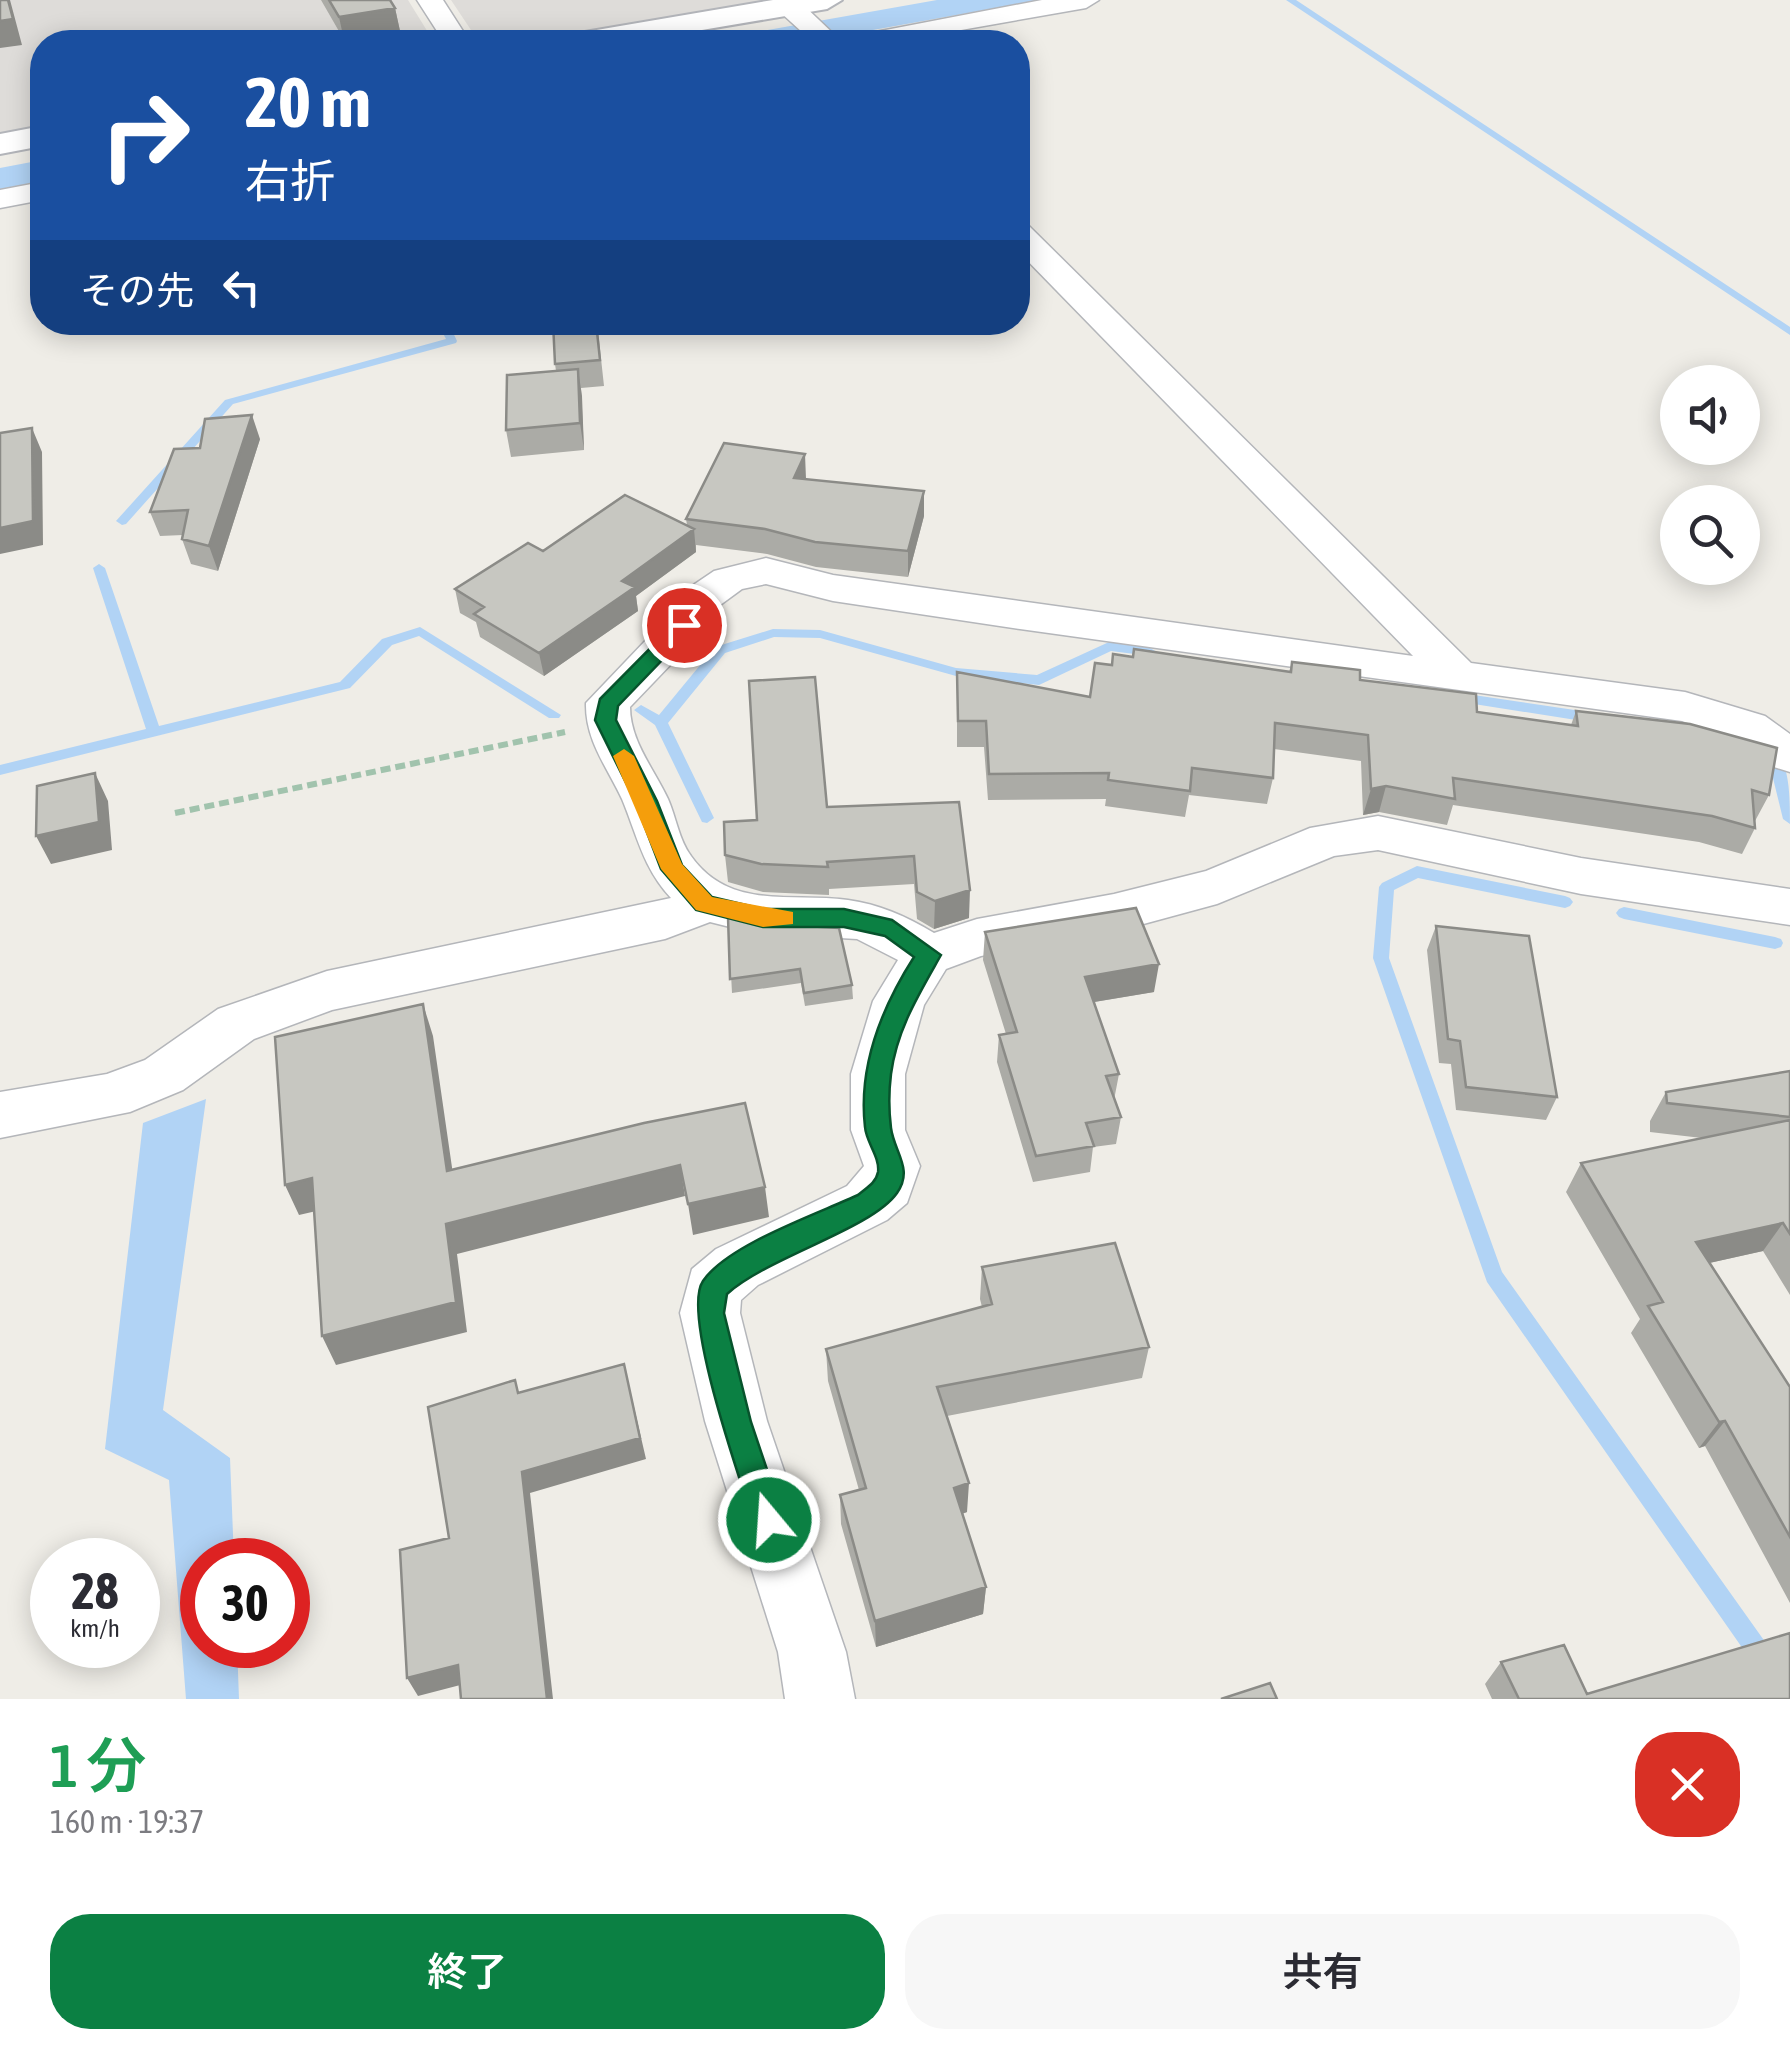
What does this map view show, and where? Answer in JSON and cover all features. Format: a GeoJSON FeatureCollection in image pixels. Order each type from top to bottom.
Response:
{"type":"FeatureCollection","features":[{"type":"Feature","properties":{"kind":"street"},"geometry":{"type":"LineString","coordinates":[[430,0],[449,30]]}},
{"type":"Feature","properties":{"kind":"street"},"geometry":{"type":"LineString","coordinates":[[662,30],[794,11],[827,0]]}},
{"type":"Feature","properties":{"kind":"street"},"geometry":{"type":"LineString","coordinates":[[918,30],[1086,0]]}},
{"type":"Feature","properties":{"kind":"street"},"geometry":{"type":"LineString","coordinates":[[794,11],[814,30]]}},
{"type":"Feature","properties":{"kind":"street"},"geometry":{"type":"LineString","coordinates":[[0,144],[30,138]]}},
{"type":"Feature","properties":{"kind":"street"},"geometry":{"type":"LineString","coordinates":[[0,198],[30,193]]}},
{"type":"Feature","properties":{"kind":"street"},"geometry":{"type":"LineString","coordinates":[[1030,245],[1461,679]]}},
{"type":"Feature","properties":{"kind":"street"},"geometry":{"type":"LineString","coordinates":[[928,955],[892,929],[844,918],[763,918],[704,904],[672,869],[646,801],[606,720],[608,704],[684,625],[695,603],[728,580],[766,571],[852,590],[1461,679],[1685,707],[1749,727],[1790,756]]}},
{"type":"Feature","properties":{"kind":"street"},"geometry":{"type":"LineString","coordinates":[[820,1699],[812,1652],[736,1422],[710,1313],[713,1288],[737,1267],[867,1203],[887,1186],[892,1166],[878,1130],[878,1074],[899,1000],[928,955],[977,938],[1132,909],[1216,886],[1328,840],[1378,834],[1581,876],[1789,910]]}},
{"type":"Feature","properties":{"kind":"street"},"geometry":{"type":"LineString","coordinates":[[0,1115],[111,1096],[164,1075],[236,1024],[327,991],[665,920],[704,904]]}},
{"type":"Feature","properties":{"kind":"path"},"geometry":{"type":"LineString","coordinates":[[174,813],[560,734],[606,720]]}},
{"type":"Feature","properties":{"kind":"shaded area"},"geometry":{"type":"Polygon","coordinates":[[[0,0],[408,0],[427,30],[30,30],[30,129],[0,135],[0,0]]]}},
{"type":"Feature","properties":{"kind":"shaded area"},"geometry":{"type":"Polygon","coordinates":[[[451,0],[788,0],[610,30],[471,30],[451,0]]]}},
{"type":"Feature","properties":{"kind":"water"},"geometry":{"type":"Polygon","coordinates":[[[937,0],[1040,0],[873,30],[768,30],[937,0]]]}},
{"type":"Feature","properties":{"kind":"water"},"geometry":{"type":"Polygon","coordinates":[[[30,162],[30,183],[0,189],[0,168],[30,162]]]}},
{"type":"Feature","properties":{"kind":"water"},"geometry":{"type":"Polygon","coordinates":[[[206,1099],[163,1410],[230,1458],[233,1538],[180,1538],[180,1622],[169,1480],[105,1449],[143,1123],[206,1099]]]}},
{"type":"Feature","properties":{"kind":"water"},"geometry":{"type":"Polygon","coordinates":[[[184,1668],[238,1668],[239,1699],[186,1699],[184,1668]]]}},
{"type":"Feature","properties":{"kind":"building"},"geometry":{"type":"Polygon","coordinates":[[[0,0],[8,0],[13,19],[0,21],[0,0]]]}},
{"type":"Feature","properties":{"kind":"building"},"geometry":{"type":"Polygon","coordinates":[[[329,0],[390,0],[395,8],[339,17],[329,0]]]}},
{"type":"Feature","properties":{"kind":"building"},"geometry":{"type":"Polygon","coordinates":[[[554,335],[597,335],[600,360],[555,364],[554,335]]]}},
{"type":"Feature","properties":{"kind":"building"},"geometry":{"type":"Polygon","coordinates":[[[578,369],[580,423],[506,430],[507,375],[578,369]]]}},
{"type":"Feature","properties":{"kind":"building"},"geometry":{"type":"Polygon","coordinates":[[[252,415],[209,546],[182,539],[188,510],[150,512],[174,449],[200,448],[205,419],[252,415]]]}},
{"type":"Feature","properties":{"kind":"building"},"geometry":{"type":"Polygon","coordinates":[[[32,428],[33,521],[0,528],[0,433],[32,428]]]}},
{"type":"Feature","properties":{"kind":"building"},"geometry":{"type":"Polygon","coordinates":[[[724,443],[805,454],[794,478],[924,491],[908,551],[815,542],[765,529],[686,519],[724,443]]]}},
{"type":"Feature","properties":{"kind":"building"},"geometry":{"type":"Polygon","coordinates":[[[625,495],[694,529],[622,581],[635,587],[539,653],[474,614],[484,607],[455,589],[528,543],[543,551],[625,495]]]}},
{"type":"Feature","properties":{"kind":"building"},"geometry":{"type":"Polygon","coordinates":[[[1134,649],[1291,672],[1292,662],[1360,670],[1360,680],[1476,694],[1477,712],[1578,726],[1576,711],[1690,724],[1777,748],[1769,795],[1752,790],[1755,828],[1712,816],[1453,778],[1455,799],[1386,786],[1371,789],[1368,735],[1275,723],[1273,778],[1192,768],[1190,791],[1108,780],[1109,773],[989,774],[986,721],[958,721],[957,672],[1090,697],[1095,663],[1112,665],[1113,654],[1133,657],[1134,649]]]}},
{"type":"Feature","properties":{"kind":"building"},"geometry":{"type":"Polygon","coordinates":[[[815,677],[827,807],[959,802],[970,890],[935,901],[917,892],[914,856],[827,862],[828,867],[761,864],[725,855],[724,822],[757,820],[749,681],[815,677]]]}},
{"type":"Feature","properties":{"kind":"building"},"geometry":{"type":"Polygon","coordinates":[[[95,773],[99,822],[36,836],[37,786],[95,773]]]}},
{"type":"Feature","properties":{"kind":"building"},"geometry":{"type":"Polygon","coordinates":[[[1136,908],[1159,964],[1085,977],[1119,1074],[1106,1076],[1121,1117],[1086,1123],[1094,1146],[1036,1156],[999,1035],[1017,1032],[985,932],[1136,908]]]}},
{"type":"Feature","properties":{"kind":"building"},"geometry":{"type":"Polygon","coordinates":[[[728,917],[752,923],[839,928],[852,985],[804,993],[800,969],[730,979],[728,917]]]}},
{"type":"Feature","properties":{"kind":"building"},"geometry":{"type":"Polygon","coordinates":[[[1436,926],[1529,936],[1557,1097],[1466,1087],[1460,1041],[1448,1039],[1436,926]]]}},
{"type":"Feature","properties":{"kind":"building"},"geometry":{"type":"Polygon","coordinates":[[[423,1004],[447,1171],[745,1103],[765,1187],[688,1204],[680,1165],[446,1224],[456,1302],[322,1336],[312,1178],[285,1185],[275,1037],[423,1004]]]}},
{"type":"Feature","properties":{"kind":"building"},"geometry":{"type":"Polygon","coordinates":[[[1790,1071],[1790,1117],[1667,1103],[1666,1092],[1790,1071]]]}},
{"type":"Feature","properties":{"kind":"building"},"geometry":{"type":"Polygon","coordinates":[[[1790,1120],[1790,1234],[1783,1223],[1696,1242],[1790,1387],[1790,1537],[1725,1421],[1719,1422],[1648,1306],[1663,1302],[1581,1163],[1790,1120]]]}},
{"type":"Feature","properties":{"kind":"building"},"geometry":{"type":"Polygon","coordinates":[[[1115,1243],[1149,1347],[937,1387],[969,1483],[954,1488],[986,1587],[875,1621],[840,1495],[866,1488],[826,1349],[992,1304],[982,1267],[1115,1243]]]}},
{"type":"Feature","properties":{"kind":"building"},"geometry":{"type":"Polygon","coordinates":[[[624,1364],[640,1438],[522,1472],[547,1699],[461,1699],[458,1665],[407,1678],[400,1550],[449,1538],[428,1407],[515,1380],[518,1393],[624,1364]]]}},
{"type":"Feature","properties":{"kind":"building"},"geometry":{"type":"Polygon","coordinates":[[[1790,1633],[1790,1699],[1519,1699],[1501,1662],[1564,1645],[1587,1694],[1790,1633]]]}},
{"type":"Feature","properties":{"kind":"building"},"geometry":{"type":"Polygon","coordinates":[[[1270,1683],[1277,1699],[1221,1699],[1270,1683]]]}},
{"type":"Feature","properties":{"kind":"waterway"},"geometry":{"type":"LineString","coordinates":[[1290,0],[1790,332]]}},
{"type":"Feature","properties":{"kind":"waterway"},"geometry":{"type":"LineString","coordinates":[[122,521],[229,402],[452,341],[449,335]]}},
{"type":"Feature","properties":{"kind":"waterway"},"geometry":{"type":"LineString","coordinates":[[99,568],[154,732]]}},
{"type":"Feature","properties":{"kind":"waterway"},"geometry":{"type":"LineString","coordinates":[[0,770],[345,685],[387,642],[420,631],[554,715]]}},
{"type":"Feature","properties":{"kind":"waterway"},"geometry":{"type":"LineString","coordinates":[[661,722],[720,650],[773,633],[820,634],[956,672],[1039,680],[1109,646],[1150,652]]}},
{"type":"Feature","properties":{"kind":"waterway"},"geometry":{"type":"LineString","coordinates":[[1460,698],[1595,718]]}},
{"type":"Feature","properties":{"kind":"waterway"},"geometry":{"type":"LineString","coordinates":[[641,710],[661,722]]}},
{"type":"Feature","properties":{"kind":"waterway"},"geometry":{"type":"LineString","coordinates":[[661,722],[707,818]]}},
{"type":"Feature","properties":{"kind":"waterway"},"geometry":{"type":"LineString","coordinates":[[1761,761],[1777,767],[1790,819]]}},
{"type":"Feature","properties":{"kind":"waterway"},"geometry":{"type":"LineString","coordinates":[[1565,902],[1417,872],[1387,887],[1381,958],[1494,1276],[1765,1661]]}},
{"type":"Feature","properties":{"kind":"waterway"},"geometry":{"type":"LineString","coordinates":[[1624,913],[1775,943]]}},
{"type":"Feature","properties":{"kind":"slow traffic"},"geometry":{"type":"LineString","coordinates":[[624,756],[672,869],[704,904],[763,918],[785,918]]}},
{"type":"Feature","properties":{"kind":"route"},"geometry":{"type":"LineString","coordinates":[[684,625],[608,704],[606,720],[646,801],[672,869],[704,904],[763,918],[844,918],[892,929],[928,955],[899,1000],[878,1074],[878,1130],[892,1166],[887,1186],[867,1203],[737,1267],[713,1288],[710,1313],[736,1422],[769,1520]]}}]}
